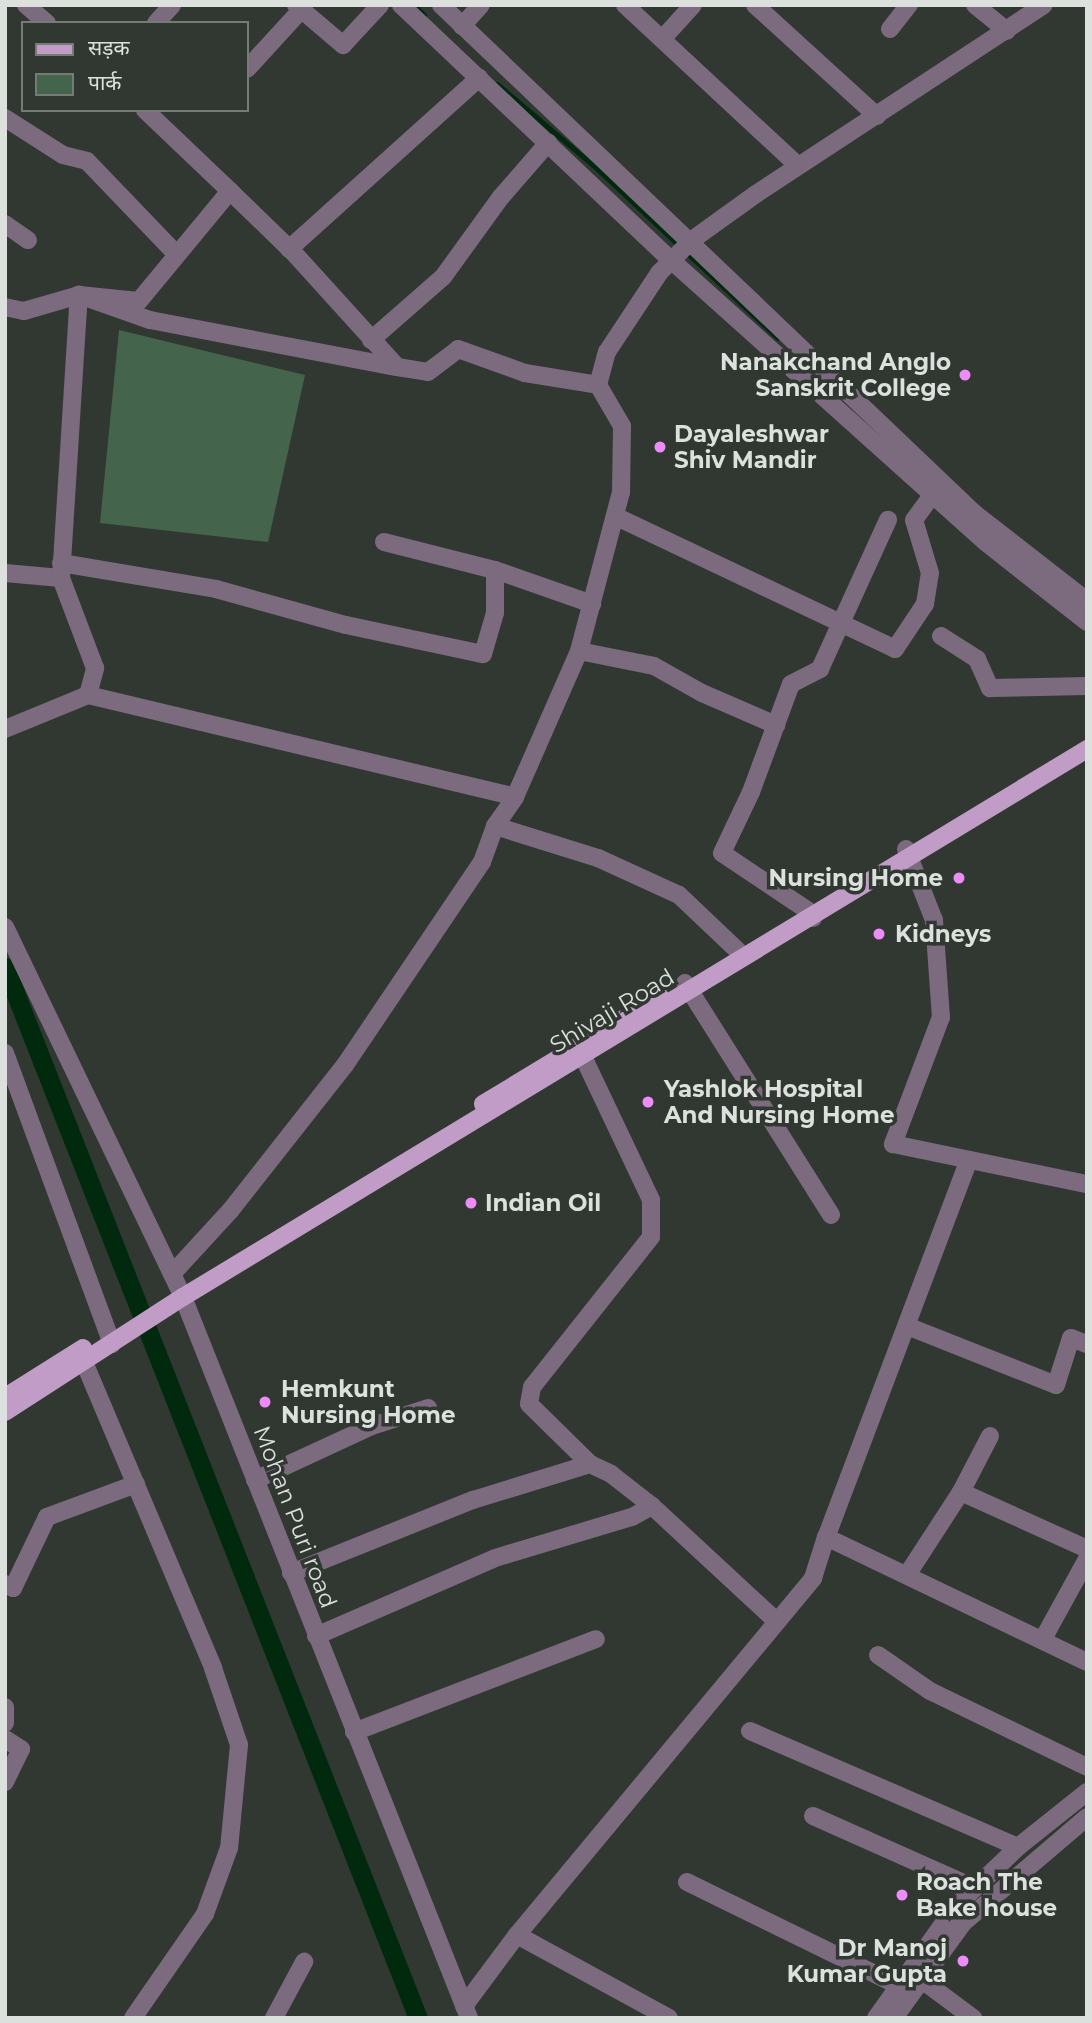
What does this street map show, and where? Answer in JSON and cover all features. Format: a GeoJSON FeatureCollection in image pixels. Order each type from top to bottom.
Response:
{"type":"FeatureCollection","features":[{"type":"Feature","properties":{"kind":"main road"},"geometry":{"type":"LineString","coordinates":[[908,854],[1087,737]]}},
{"type":"Feature","properties":{"kind":"main road","name":"Shivaji Road"},"geometry":{"type":"LineString","coordinates":[[113,1336],[160,1306],[178,1286],[581,1052],[1087,749]]}},
{"type":"Feature","properties":{"kind":"main road"},"geometry":{"type":"LineString","coordinates":[[688,988],[738,951],[810,914]]}},
{"type":"Feature","properties":{"kind":"main road"},"geometry":{"type":"LineString","coordinates":[[5,1412],[84,1362],[113,1336]]}},
{"type":"Feature","properties":{"kind":"main road"},"geometry":{"type":"LineString","coordinates":[[5,1397],[113,1336]]}},
{"type":"Feature","properties":{"kind":"street"},"geometry":{"type":"LineString","coordinates":[[26,5],[45,21]]}},
{"type":"Feature","properties":{"kind":"street"},"geometry":{"type":"LineString","coordinates":[[158,21],[172,5]]}},
{"type":"Feature","properties":{"kind":"street"},"geometry":{"type":"LineString","coordinates":[[248,68],[298,8],[343,45],[380,5]]}},
{"type":"Feature","properties":{"kind":"street"},"geometry":{"type":"LineString","coordinates":[[401,5],[672,260],[932,495],[1087,622]]}},
{"type":"Feature","properties":{"kind":"street"},"geometry":{"type":"LineString","coordinates":[[441,5],[974,513],[1087,601]]}},
{"type":"Feature","properties":{"kind":"street"},"geometry":{"type":"LineString","coordinates":[[462,26],[481,5]]}},
{"type":"Feature","properties":{"kind":"street"},"geometry":{"type":"LineString","coordinates":[[625,5],[664,37],[700,78],[799,166]]}},
{"type":"Feature","properties":{"kind":"street"},"geometry":{"type":"LineString","coordinates":[[664,37],[694,5]]}},
{"type":"Feature","properties":{"kind":"street"},"geometry":{"type":"LineString","coordinates":[[890,29],[909,5]]}},
{"type":"Feature","properties":{"kind":"street"},"geometry":{"type":"LineString","coordinates":[[975,5],[1007,31]]}},
{"type":"Feature","properties":{"kind":"street"},"geometry":{"type":"LineString","coordinates":[[178,1286],[239,1200],[338,1075],[482,862],[495,826],[515,797],[579,651],[621,492],[622,426],[598,385],[607,352],[672,260],[690,243],[799,166],[1044,5]]}},
{"type":"Feature","properties":{"kind":"street"},"geometry":{"type":"LineString","coordinates":[[758,7],[877,116]]}},
{"type":"Feature","properties":{"kind":"street"},"geometry":{"type":"LineString","coordinates":[[289,249],[479,78]]}},
{"type":"Feature","properties":{"kind":"street"},"geometry":{"type":"LineString","coordinates":[[147,112],[289,249],[397,367]]}},
{"type":"Feature","properties":{"kind":"street"},"geometry":{"type":"LineString","coordinates":[[5,118],[63,155],[87,161],[177,256]]}},
{"type":"Feature","properties":{"kind":"street"},"geometry":{"type":"LineString","coordinates":[[371,340],[443,277],[501,197],[548,143]]}},
{"type":"Feature","properties":{"kind":"street"},"geometry":{"type":"LineString","coordinates":[[5,307],[24,311],[79,295],[139,301],[230,191]]}},
{"type":"Feature","properties":{"kind":"street"},"geometry":{"type":"LineString","coordinates":[[5,224],[28,240]]}},
{"type":"Feature","properties":{"kind":"street"},"geometry":{"type":"LineString","coordinates":[[79,295],[150,320],[397,367],[428,372],[458,349],[526,373],[598,385]]}},
{"type":"Feature","properties":{"kind":"street"},"geometry":{"type":"LineString","coordinates":[[79,295],[61,571],[95,668],[88,695]]}},
{"type":"Feature","properties":{"kind":"street"},"geometry":{"type":"LineString","coordinates":[[615,516],[842,621],[895,649],[925,604],[930,573],[914,520],[932,495]]}},
{"type":"Feature","properties":{"kind":"street"},"geometry":{"type":"LineString","coordinates":[[810,914],[722,853],[791,684],[820,669],[888,520]]}},
{"type":"Feature","properties":{"kind":"street"},"geometry":{"type":"LineString","coordinates":[[384,542],[495,570],[592,604]]}},
{"type":"Feature","properties":{"kind":"street"},"geometry":{"type":"LineString","coordinates":[[5,573],[61,571],[216,589],[346,625],[483,654],[495,613],[495,570]]}},
{"type":"Feature","properties":{"kind":"street"},"geometry":{"type":"LineString","coordinates":[[941,636],[977,659],[990,688],[1087,686]]}},
{"type":"Feature","properties":{"kind":"street"},"geometry":{"type":"LineString","coordinates":[[579,651],[654,666],[702,693],[776,724]]}},
{"type":"Feature","properties":{"kind":"street"},"geometry":{"type":"LineString","coordinates":[[5,729],[88,695],[515,797]]}},
{"type":"Feature","properties":{"kind":"street"},"geometry":{"type":"LineString","coordinates":[[495,826],[598,858],[679,895],[738,951]]}},
{"type":"Feature","properties":{"kind":"street"},"geometry":{"type":"LineString","coordinates":[[908,854],[934,920],[941,1017],[892,1144],[968,1162],[1087,1184]]}},
{"type":"Feature","properties":{"kind":"street","name":"Mohan Puri road"},"geometry":{"type":"LineString","coordinates":[[5,927],[178,1286],[466,2012]]}},
{"type":"Feature","properties":{"kind":"street"},"geometry":{"type":"LineString","coordinates":[[688,988],[831,1215]]}},
{"type":"Feature","properties":{"kind":"street"},"geometry":{"type":"LineString","coordinates":[[581,1052],[651,1200],[651,1237],[532,1388],[529,1404],[590,1464],[611,1474],[652,1506],[775,1620]]}},
{"type":"Feature","properties":{"kind":"street"},"geometry":{"type":"LineString","coordinates":[[5,1053],[113,1336]]}},
{"type":"Feature","properties":{"kind":"street"},"geometry":{"type":"LineString","coordinates":[[466,2012],[517,1935],[775,1620],[813,1578],[826,1537],[968,1162]]}},
{"type":"Feature","properties":{"kind":"street"},"geometry":{"type":"LineString","coordinates":[[907,1326],[1056,1385],[1071,1338],[1087,1344]]}},
{"type":"Feature","properties":{"kind":"street"},"geometry":{"type":"LineString","coordinates":[[84,1362],[213,1668],[240,1745],[229,1848],[205,1914],[133,2018]]}},
{"type":"Feature","properties":{"kind":"street"},"geometry":{"type":"LineString","coordinates":[[255,1480],[372,1426],[428,1408]]}},
{"type":"Feature","properties":{"kind":"street"},"geometry":{"type":"LineString","coordinates":[[906,1575],[961,1492],[990,1436]]}},
{"type":"Feature","properties":{"kind":"street"},"geometry":{"type":"LineString","coordinates":[[291,1573],[473,1500],[590,1464]]}},
{"type":"Feature","properties":{"kind":"street"},"geometry":{"type":"LineString","coordinates":[[5,1584],[13,1588],[47,1517],[136,1484]]}},
{"type":"Feature","properties":{"kind":"street"},"geometry":{"type":"LineString","coordinates":[[961,1492],[1087,1549]]}},
{"type":"Feature","properties":{"kind":"street"},"geometry":{"type":"LineString","coordinates":[[316,1636],[495,1558],[632,1517],[652,1506]]}},
{"type":"Feature","properties":{"kind":"street"},"geometry":{"type":"LineString","coordinates":[[826,1537],[1087,1662]]}},
{"type":"Feature","properties":{"kind":"street"},"geometry":{"type":"LineString","coordinates":[[1043,1639],[1087,1559]]}},
{"type":"Feature","properties":{"kind":"street"},"geometry":{"type":"LineString","coordinates":[[354,1732],[596,1639]]}},
{"type":"Feature","properties":{"kind":"street"},"geometry":{"type":"LineString","coordinates":[[878,1655],[930,1691],[1087,1768]]}},
{"type":"Feature","properties":{"kind":"street"},"geometry":{"type":"LineString","coordinates":[[5,1707],[5,1723]]}},
{"type":"Feature","properties":{"kind":"street"},"geometry":{"type":"LineString","coordinates":[[750,1731],[1018,1847]]}},
{"type":"Feature","properties":{"kind":"street"},"geometry":{"type":"LineString","coordinates":[[5,1739],[21,1749],[5,1782]]}},
{"type":"Feature","properties":{"kind":"street"},"geometry":{"type":"LineString","coordinates":[[876,2018],[897,1985],[975,1888],[1018,1847],[1087,1792]]}},
{"type":"Feature","properties":{"kind":"street"},"geometry":{"type":"LineString","coordinates":[[813,1815],[975,1888]]}},
{"type":"Feature","properties":{"kind":"street"},"geometry":{"type":"LineString","coordinates":[[894,2018],[963,1923],[1087,1817]]}},
{"type":"Feature","properties":{"kind":"street"},"geometry":{"type":"LineString","coordinates":[[687,1882],[897,1985]]}},
{"type":"Feature","properties":{"kind":"street"},"geometry":{"type":"LineString","coordinates":[[517,1935],[669,2018]]}},
{"type":"Feature","properties":{"kind":"street"},"geometry":{"type":"LineString","coordinates":[[274,2018],[304,1962]]}},
{"type":"Feature","properties":{"kind":"street"},"geometry":{"type":"LineString","coordinates":[[922,1980],[974,2018]]}},
{"type":"Feature","properties":{"kind":"green space"},"geometry":{"type":"Polygon","coordinates":[[[119,330],[305,375],[268,542],[100,523],[119,330]]]}},
{"type":"Feature","properties":{"kind":"waterway"},"geometry":{"type":"LineString","coordinates":[[414,5],[424,15]]}},
{"type":"Feature","properties":{"kind":"waterway"},"geometry":{"type":"LineString","coordinates":[[497,84],[593,165],[778,338]]}},
{"type":"Feature","properties":{"kind":"waterway"},"geometry":{"type":"LineString","coordinates":[[5,967],[418,2018]]}},
{"type":"Feature","properties":{"kind":"place","name":"Nanakchand Anglo Sanskrit College"},"geometry":{"type":"Point","coordinates":[965,375]}},
{"type":"Feature","properties":{"kind":"place","name":"Dayaleshwar Shiv Mandir"},"geometry":{"type":"Point","coordinates":[660,447]}},
{"type":"Feature","properties":{"kind":"place","name":"Nursing Home"},"geometry":{"type":"Point","coordinates":[959,878]}},
{"type":"Feature","properties":{"kind":"place","name":"Kidneys"},"geometry":{"type":"Point","coordinates":[879,934]}},
{"type":"Feature","properties":{"kind":"place","name":"Yashlok Hospital And Nursing Home"},"geometry":{"type":"Point","coordinates":[648,1102]}},
{"type":"Feature","properties":{"kind":"place","name":"Indian Oil"},"geometry":{"type":"Point","coordinates":[471,1203]}},
{"type":"Feature","properties":{"kind":"place","name":"Hemkunt Nursing Home"},"geometry":{"type":"Point","coordinates":[265,1402]}},
{"type":"Feature","properties":{"kind":"place","name":"Roach The Bake house"},"geometry":{"type":"Point","coordinates":[902,1895]}},
{"type":"Feature","properties":{"kind":"place","name":"Dr Manoj Kumar Gupta"},"geometry":{"type":"Point","coordinates":[963,1961]}}]}
